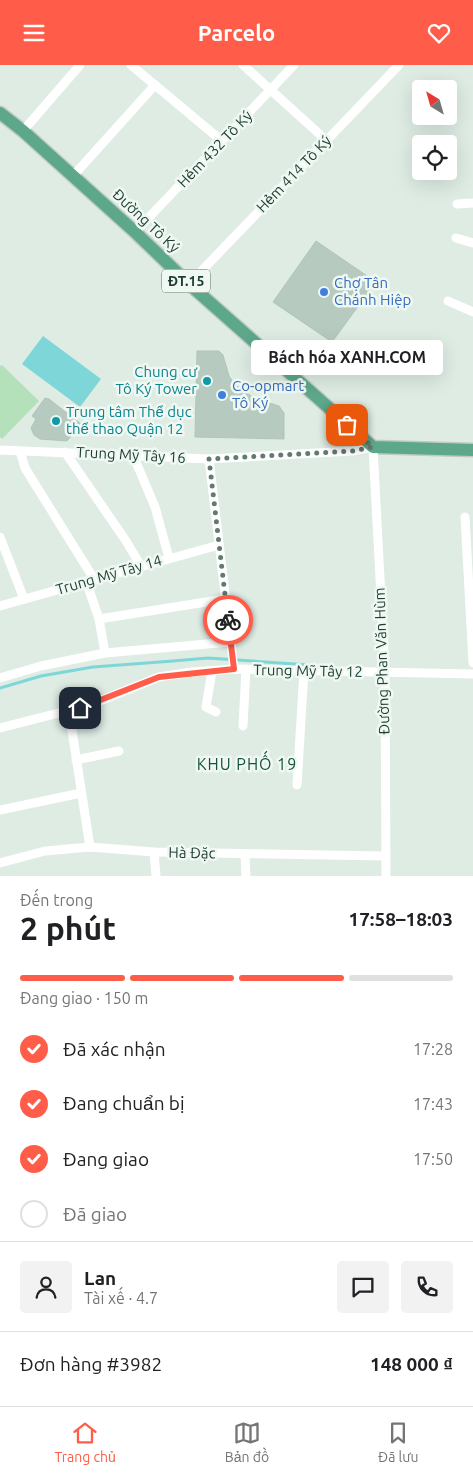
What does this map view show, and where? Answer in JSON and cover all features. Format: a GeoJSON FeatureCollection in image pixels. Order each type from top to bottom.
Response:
{"type":"FeatureCollection","features":[{"type":"Feature","properties":{"kind":"main road","name":"Đường Tô Ký"},"geometry":{"type":"LineString","coordinates":[[0,113],[23,131],[135,232],[189,284],[373,447]]}},
{"type":"Feature","properties":{"kind":"main road"},"geometry":{"type":"LineString","coordinates":[[373,447],[473,450]]}},
{"type":"Feature","properties":{"kind":"street"},"geometry":{"type":"LineString","coordinates":[[23,131],[80,65]]}},
{"type":"Feature","properties":{"kind":"street"},"geometry":{"type":"LineString","coordinates":[[131,65],[222,141]]}},
{"type":"Feature","properties":{"kind":"street"},"geometry":{"type":"LineString","coordinates":[[243,65],[326,140]]}},
{"type":"Feature","properties":{"kind":"street","name":"Hẻm 432 Tô Ký"},"geometry":{"type":"LineString","coordinates":[[135,232],[294,65]]}},
{"type":"Feature","properties":{"kind":"street","name":"Hẻm 414 Tô Ký"},"geometry":{"type":"LineString","coordinates":[[189,284],[399,65]]}},
{"type":"Feature","properties":{"kind":"street"},"geometry":{"type":"LineString","coordinates":[[73,176],[155,85]]}},
{"type":"Feature","properties":{"kind":"street"},"geometry":{"type":"LineString","coordinates":[[458,204],[473,203]]}},
{"type":"Feature","properties":{"kind":"street"},"geometry":{"type":"LineString","coordinates":[[456,238],[473,243]]}},
{"type":"Feature","properties":{"kind":"street"},"geometry":{"type":"LineString","coordinates":[[448,301],[473,312]]}},
{"type":"Feature","properties":{"kind":"street","name":"Trung Mỹ Tây 16"},"geometry":{"type":"LineString","coordinates":[[0,450],[209,459],[353,451],[373,447]]}},
{"type":"Feature","properties":{"kind":"street","name":"Đường Phan Văn Hùm"},"geometry":{"type":"LineString","coordinates":[[373,447],[385,672],[386,876]]}},
{"type":"Feature","properties":{"kind":"street"},"geometry":{"type":"LineString","coordinates":[[20,451],[25,469],[90,580],[105,653]]}},
{"type":"Feature","properties":{"kind":"street"},"geometry":{"type":"LineString","coordinates":[[65,452],[141,566]]}},
{"type":"Feature","properties":{"kind":"street"},"geometry":{"type":"LineString","coordinates":[[133,455],[155,507],[169,559]]}},
{"type":"Feature","properties":{"kind":"street"},"geometry":{"type":"LineString","coordinates":[[209,459],[233,667]]}},
{"type":"Feature","properties":{"kind":"street"},"geometry":{"type":"LineString","coordinates":[[465,517],[473,663]]}},
{"type":"Feature","properties":{"kind":"street"},"geometry":{"type":"LineString","coordinates":[[0,537],[24,599]]}},
{"type":"Feature","properties":{"kind":"street","name":"Trung Mỹ Tây 14"},"geometry":{"type":"LineString","coordinates":[[0,607],[219,545]]}},
{"type":"Feature","properties":{"kind":"street"},"geometry":{"type":"LineString","coordinates":[[99,619],[225,599]]}},
{"type":"Feature","properties":{"kind":"street"},"geometry":{"type":"LineString","coordinates":[[0,678],[41,665],[105,653],[230,642]]}},
{"type":"Feature","properties":{"kind":"street","name":"Trung Mỹ Tây 12"},"geometry":{"type":"LineString","coordinates":[[0,728],[90,705],[159,677],[233,667],[304,671],[473,674]]}},
{"type":"Feature","properties":{"kind":"street"},"geometry":{"type":"LineString","coordinates":[[243,726],[246,669]]}},
{"type":"Feature","properties":{"kind":"street"},"geometry":{"type":"LineString","coordinates":[[212,671],[206,707],[216,712]]}},
{"type":"Feature","properties":{"kind":"street"},"geometry":{"type":"LineString","coordinates":[[297,785],[304,671]]}},
{"type":"Feature","properties":{"kind":"street"},"geometry":{"type":"LineString","coordinates":[[69,711],[90,847]]}},
{"type":"Feature","properties":{"kind":"street"},"geometry":{"type":"LineString","coordinates":[[76,760],[119,751]]}},
{"type":"Feature","properties":{"kind":"street"},"geometry":{"type":"LineString","coordinates":[[0,810],[81,793]]}},
{"type":"Feature","properties":{"kind":"street","name":"Hà Đặc"},"geometry":{"type":"LineString","coordinates":[[0,863],[45,851],[90,847],[154,852],[245,855],[385,856]]}},
{"type":"Feature","properties":{"kind":"street"},"geometry":{"type":"LineString","coordinates":[[154,852],[156,876]]}},
{"type":"Feature","properties":{"kind":"street"},"geometry":{"type":"LineString","coordinates":[[245,855],[246,876]]}},
{"type":"Feature","properties":{"kind":"green space"},"geometry":{"type":"Polygon","coordinates":[[[2,365],[39,401],[2,439],[0,437],[0,366],[2,365]]]}},
{"type":"Feature","properties":{"kind":"water"},"geometry":{"type":"Polygon","coordinates":[[[43,336],[101,379],[80,407],[22,364],[43,336]]]}},
{"type":"Feature","properties":{"kind":"building","name":"Chợ Tân Chánh Hiệp"},"geometry":{"type":"Polygon","coordinates":[[[316,241],[376,282],[332,342],[273,302],[316,241]]]}},
{"type":"Feature","properties":{"kind":"building","name":"Chung cư Tô Ký Tower"},"geometry":{"type":"Polygon","coordinates":[[[197,351],[219,351],[223,355],[229,376],[235,385],[254,398],[279,406],[284,413],[284,439],[195,437],[197,351]]]}},
{"type":"Feature","properties":{"kind":"building","name":"Trung tâm Thể dục thể thao Quận 12"},"geometry":{"type":"Polygon","coordinates":[[[45,398],[49,399],[81,424],[67,441],[40,439],[34,435],[31,428],[36,419],[32,416],[45,398]]]}},
{"type":"Feature","properties":{"kind":"waterway"},"geometry":{"type":"LineString","coordinates":[[0,688],[41,676],[93,667],[208,658],[309,665]]}},
{"type":"Feature","properties":{"kind":"way so far"},"geometry":{"type":"LineString","coordinates":[[228,620],[209,459],[353,451],[373,447],[347,425]]}},
{"type":"Feature","properties":{"kind":"place","name":"Chợ Tân Chánh Hiệp"},"geometry":{"type":"Point","coordinates":[324,292]}},
{"type":"Feature","properties":{"kind":"place","name":"Chung cư Tô Ký Tower"},"geometry":{"type":"Point","coordinates":[207,381]}},
{"type":"Feature","properties":{"kind":"place","name":"Co-opmart Tô Ký"},"geometry":{"type":"Point","coordinates":[222,395]}},
{"type":"Feature","properties":{"kind":"place","name":"Trung tâm Thể dục thể thao Quận 12"},"geometry":{"type":"Point","coordinates":[56,421]}},
{"type":"Feature","properties":{"kind":"place","name":"Bách hóa XANH.COM"},"geometry":{"type":"Point","coordinates":[347,425]}},
{"type":"Feature","properties":{"kind":"district","name":"KHU PHỐ 19"},"geometry":{"type":"Point","coordinates":[247,764]}},
{"type":"Feature","properties":{"kind":"route"},"geometry":{"type":"LineString","coordinates":[[80,708],[159,677],[234,669],[228,620]]}}]}
